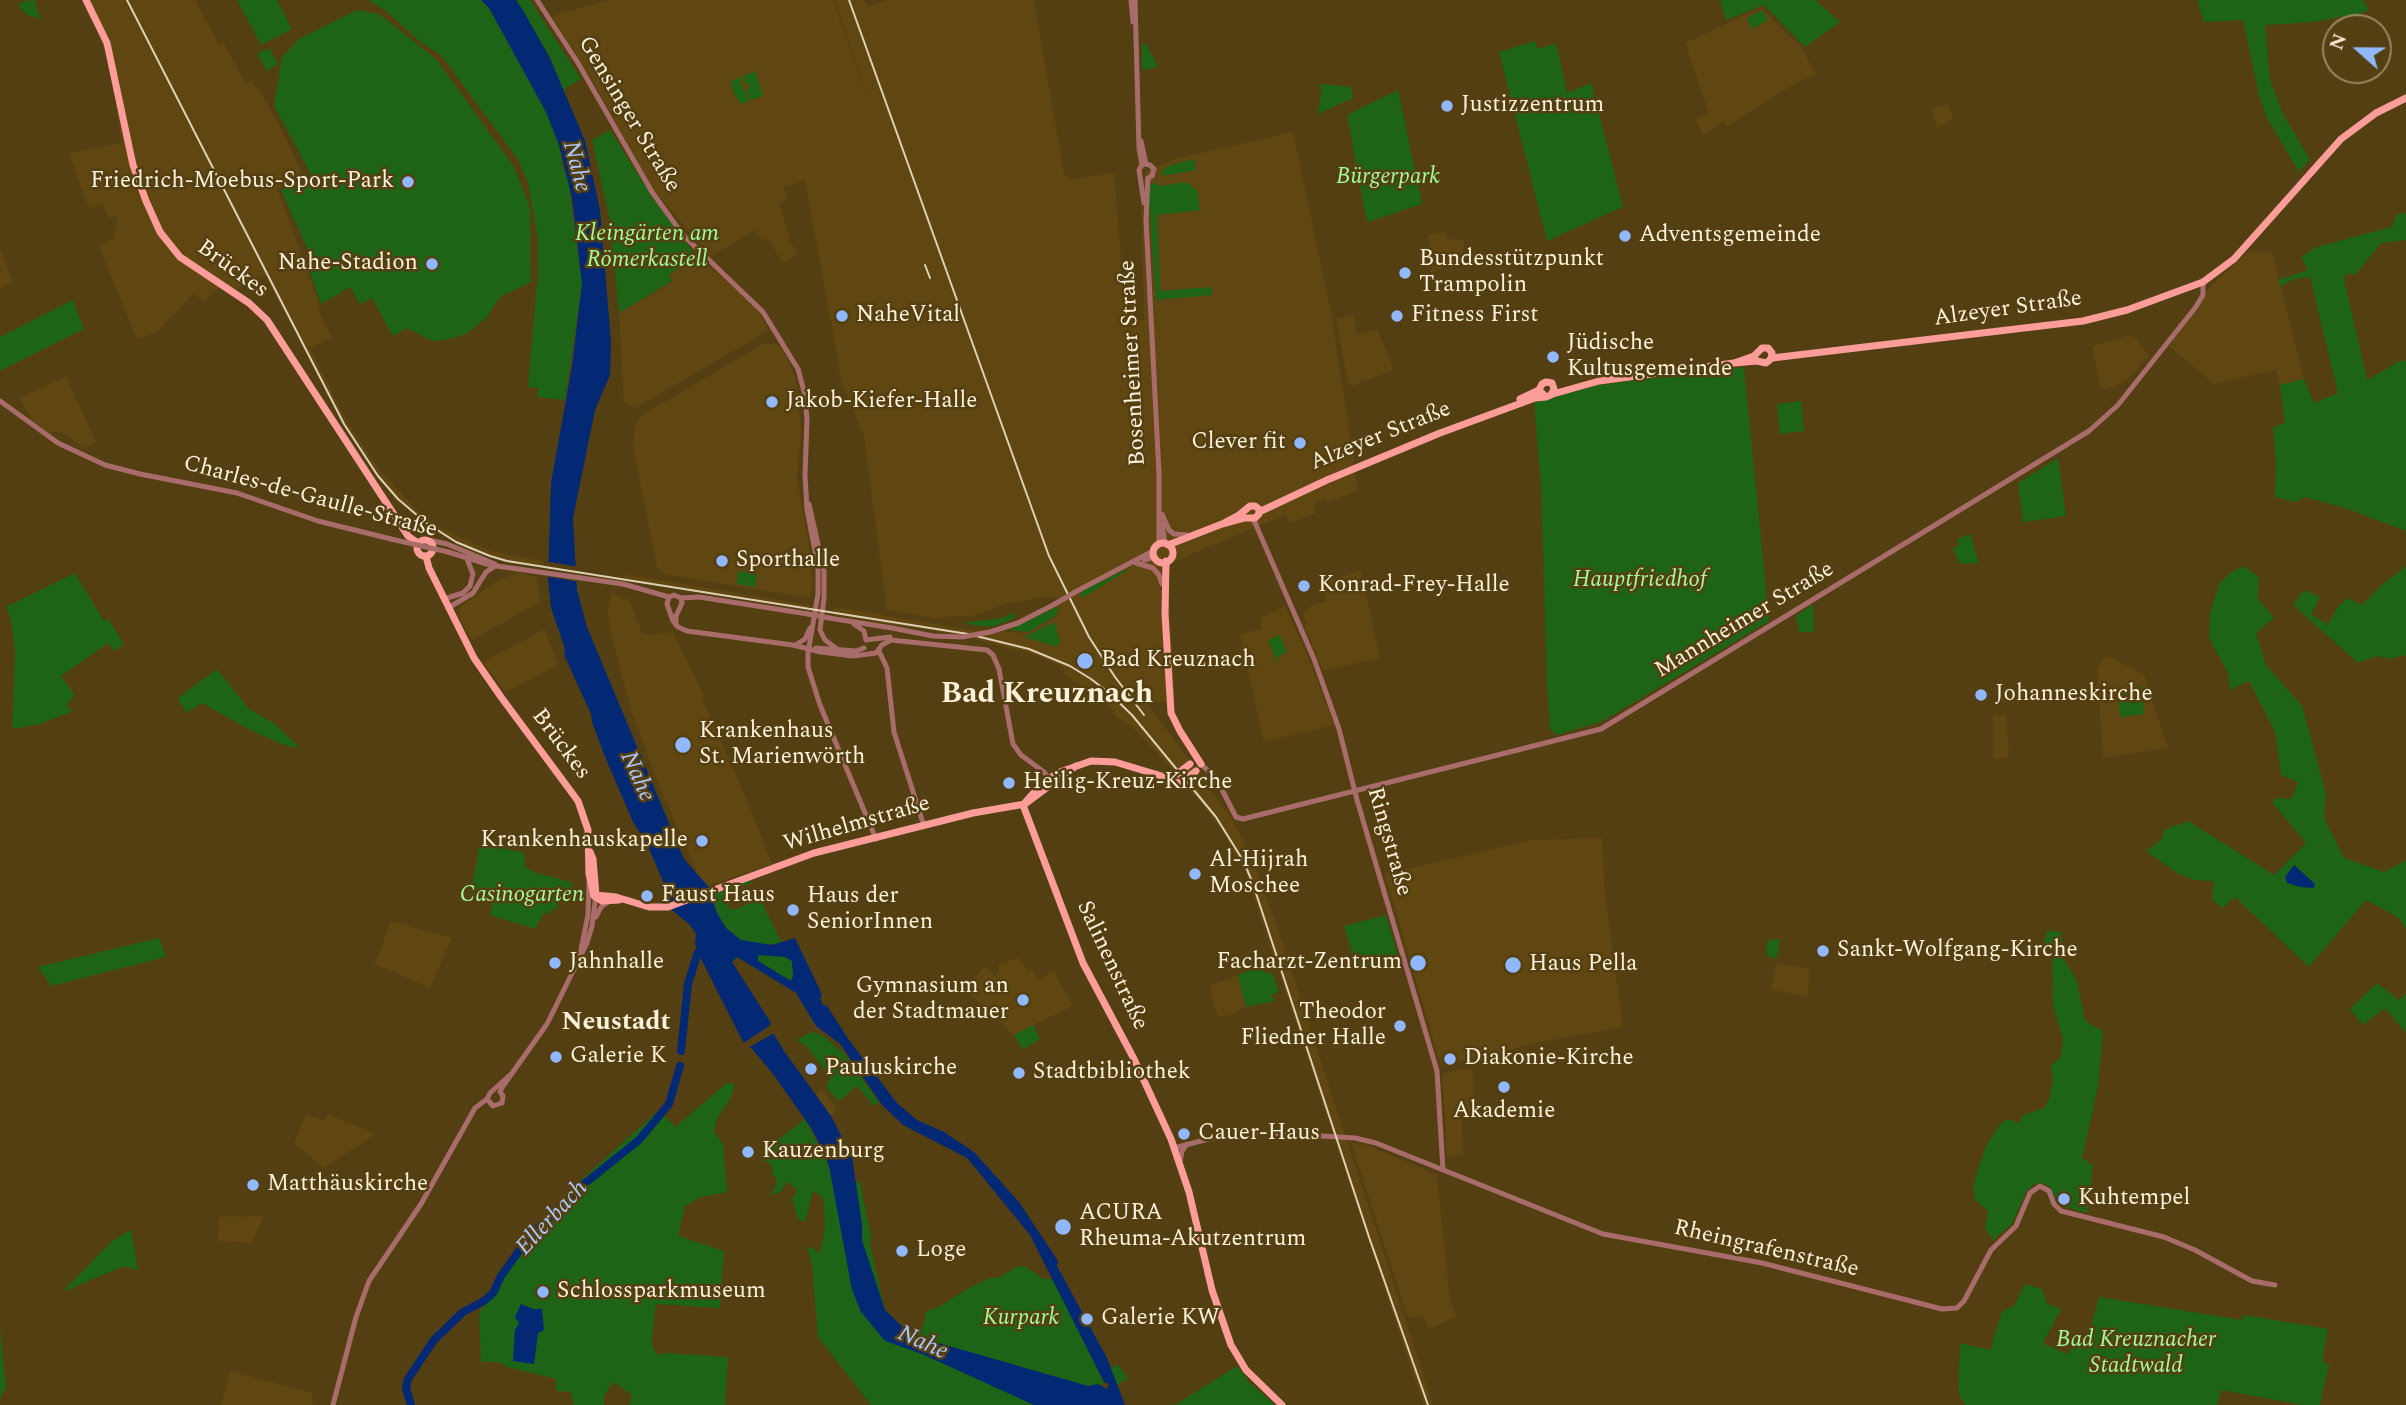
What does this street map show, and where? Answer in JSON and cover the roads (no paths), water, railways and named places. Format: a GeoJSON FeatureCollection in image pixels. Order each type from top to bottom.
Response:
{"type":"FeatureCollection","features":[{"type":"Feature","properties":{"kind":"main road","name":"Brückes"},"geometry":{"type":"LineString","coordinates":[[86,0],[107,43],[113,62],[128,148],[160,232],[180,257],[249,303],[267,320],[408,536],[418,543]]}},
{"type":"Feature","properties":{"kind":"main road","name":"Alzeyer Straße"},"geometry":{"type":"LineString","coordinates":[[1771,355],[1792,356],[2083,321],[2127,310],[2203,282],[2234,259],[2341,139],[2367,119],[2406,98]]}},
{"type":"Feature","properties":{"kind":"main road"},"geometry":{"type":"LineString","coordinates":[[1762,348],[1771,355],[1766,363],[1758,357],[1762,348]]}},
{"type":"Feature","properties":{"kind":"main road","name":"Alzeyer Straße"},"geometry":{"type":"LineString","coordinates":[[1166,545],[1254,513],[1488,415],[1551,392],[1758,357]]}},
{"type":"Feature","properties":{"kind":"main road","name":"Alzeyer Straße"},"geometry":{"type":"LineString","coordinates":[[1488,415],[1539,390],[1544,382],[1548,382],[1551,392]]}},
{"type":"Feature","properties":{"kind":"main road"},"geometry":{"type":"LineString","coordinates":[[1539,390],[1541,394],[1551,392]]}},
{"type":"Feature","properties":{"kind":"main road"},"geometry":{"type":"LineString","coordinates":[[429,540],[433,549],[426,556],[418,553],[418,543],[429,540]]}},
{"type":"Feature","properties":{"kind":"main road"},"geometry":{"type":"LineString","coordinates":[[1158,558],[1172,556],[1166,545],[1158,558],[1165,595]]}},
{"type":"Feature","properties":{"kind":"main road","name":"Brückes"},"geometry":{"type":"LineString","coordinates":[[426,556],[427,565],[474,657],[576,798],[588,830],[589,874]]}},
{"type":"Feature","properties":{"kind":"main road"},"geometry":{"type":"LineString","coordinates":[[1158,558],[1165,595],[1171,713],[1201,764],[1193,768]]}},
{"type":"Feature","properties":{"kind":"main road"},"geometry":{"type":"LineString","coordinates":[[1193,768],[1196,755]]}},
{"type":"Feature","properties":{"kind":"main road","name":"Wilhelmstraße"},"geometry":{"type":"LineString","coordinates":[[616,900],[664,908],[798,858],[1035,799],[1059,772],[1091,761],[1106,760],[1167,778],[1193,768]]}},
{"type":"Feature","properties":{"kind":"main road","name":"Wilhelmstraße"},"geometry":{"type":"LineString","coordinates":[[1138,770],[1164,781],[1177,783],[1183,781],[1193,768]]}},
{"type":"Feature","properties":{"kind":"main road","name":"Salinenstraße"},"geometry":{"type":"LineString","coordinates":[[1022,803],[1083,963],[1114,1020],[1180,1162],[1212,1290],[1231,1345],[1246,1370],[1282,1405]]}},
{"type":"Feature","properties":{"kind":"main road","name":"Brückes"},"geometry":{"type":"LineString","coordinates":[[590,852],[596,896]]}},
{"type":"Feature","properties":{"kind":"main road"},"geometry":{"type":"LineString","coordinates":[[589,874],[596,896],[616,900]]}},
{"type":"Feature","properties":{"kind":"street","name":"Gensinger Straße"},"geometry":{"type":"LineString","coordinates":[[537,0],[578,63],[652,192],[683,235],[763,312],[798,369],[805,395],[807,421],[804,475],[806,498],[818,566],[818,594],[812,614],[807,660]]}},
{"type":"Feature","properties":{"kind":"street"},"geometry":{"type":"LineString","coordinates":[[1133,0],[1139,155],[1144,164],[1152,166],[1152,176],[1145,177],[1139,170],[1144,164]]}},
{"type":"Feature","properties":{"kind":"street","name":"Bosenheimer Straße"},"geometry":{"type":"LineString","coordinates":[[1145,177],[1146,219]]}},
{"type":"Feature","properties":{"kind":"street","name":"Bosenheimer Straße"},"geometry":{"type":"LineString","coordinates":[[1145,177],[1160,504],[1166,545]]}},
{"type":"Feature","properties":{"kind":"street"},"geometry":{"type":"LineString","coordinates":[[2201,299],[2204,293],[2203,282]]}},
{"type":"Feature","properties":{"kind":"street"},"geometry":{"type":"LineString","coordinates":[[2193,286],[2200,289],[2201,299]]}},
{"type":"Feature","properties":{"kind":"street","name":"Mannheimer Straße"},"geometry":{"type":"LineString","coordinates":[[1201,764],[1216,778],[1236,817],[1243,819],[1601,729],[2090,431],[2118,405],[2201,299]]}},
{"type":"Feature","properties":{"kind":"street","name":"Charles-de-Gaulle-Straße"},"geometry":{"type":"LineString","coordinates":[[0,401],[58,443],[105,465],[237,493],[318,521],[467,559],[623,584],[639,588],[668,602]]}},
{"type":"Feature","properties":{"kind":"street","name":"Gensinger Straße"},"geometry":{"type":"LineString","coordinates":[[806,498],[817,531],[824,571],[820,630],[825,640],[837,649]]}},
{"type":"Feature","properties":{"kind":"street","name":"Bosenheimer Straße"},"geometry":{"type":"LineString","coordinates":[[1160,504],[1166,545]]}},
{"type":"Feature","properties":{"kind":"street","name":"Ringstraße"},"geometry":{"type":"LineString","coordinates":[[1254,513],[1339,729],[1354,790],[1437,1071],[1443,1170]]}},
{"type":"Feature","properties":{"kind":"street"},"geometry":{"type":"LineString","coordinates":[[1162,514],[1169,530],[1174,534],[1182,536],[1201,533]]}},
{"type":"Feature","properties":{"kind":"street"},"geometry":{"type":"LineString","coordinates":[[429,540],[447,544],[498,566]]}},
{"type":"Feature","properties":{"kind":"street"},"geometry":{"type":"LineString","coordinates":[[668,602],[674,610],[699,597],[933,636],[962,637],[1018,623],[1099,579],[1136,563],[1158,558]]}},
{"type":"Feature","properties":{"kind":"street"},"geometry":{"type":"LineString","coordinates":[[1099,579],[1158,558]]}},
{"type":"Feature","properties":{"kind":"street"},"geometry":{"type":"LineString","coordinates":[[444,599],[463,593],[470,586],[473,574],[467,559]]}},
{"type":"Feature","properties":{"kind":"street"},"geometry":{"type":"LineString","coordinates":[[1136,563],[1153,568],[1162,584]]}},
{"type":"Feature","properties":{"kind":"street"},"geometry":{"type":"LineString","coordinates":[[448,608],[473,593],[486,572],[498,566]]}},
{"type":"Feature","properties":{"kind":"street"},"geometry":{"type":"LineString","coordinates":[[668,602],[675,595],[681,604],[676,626]]}},
{"type":"Feature","properties":{"kind":"street"},"geometry":{"type":"LineString","coordinates":[[668,602],[676,626],[687,632],[793,645],[821,652],[853,656],[870,654],[878,644],[891,637],[943,647],[982,648],[993,655],[999,669],[1013,744],[1021,755],[1044,772],[1049,781]]}},
{"type":"Feature","properties":{"kind":"street"},"geometry":{"type":"LineString","coordinates":[[793,645],[804,639],[812,614]]}},
{"type":"Feature","properties":{"kind":"street"},"geometry":{"type":"LineString","coordinates":[[848,621],[863,629],[866,640],[864,648]]}},
{"type":"Feature","properties":{"kind":"street"},"geometry":{"type":"LineString","coordinates":[[890,628],[879,632],[878,644],[888,670],[894,732],[924,826]]}},
{"type":"Feature","properties":{"kind":"street"},"geometry":{"type":"LineString","coordinates":[[866,640],[878,644]]}},
{"type":"Feature","properties":{"kind":"street"},"geometry":{"type":"LineString","coordinates":[[793,645],[807,660],[820,705],[876,839]]}},
{"type":"Feature","properties":{"kind":"street"},"geometry":{"type":"LineString","coordinates":[[809,648],[856,651],[864,648]]}},
{"type":"Feature","properties":{"kind":"street"},"geometry":{"type":"LineString","coordinates":[[864,648],[870,654]]}},
{"type":"Feature","properties":{"kind":"street"},"geometry":{"type":"LineString","coordinates":[[589,874],[589,908]]}},
{"type":"Feature","properties":{"kind":"street"},"geometry":{"type":"LineString","coordinates":[[580,955],[590,901],[596,896]]}},
{"type":"Feature","properties":{"kind":"street"},"geometry":{"type":"LineString","coordinates":[[592,926],[596,896]]}},
{"type":"Feature","properties":{"kind":"street"},"geometry":{"type":"LineString","coordinates":[[332,1405],[367,1286],[421,1204],[471,1114],[488,1101],[493,1091],[534,1046],[584,949],[600,908],[616,900]]}},
{"type":"Feature","properties":{"kind":"street"},"geometry":{"type":"LineString","coordinates":[[500,1092],[510,1075]]}},
{"type":"Feature","properties":{"kind":"street"},"geometry":{"type":"LineString","coordinates":[[493,1091],[500,1092]]}},
{"type":"Feature","properties":{"kind":"street"},"geometry":{"type":"LineString","coordinates":[[488,1101],[495,1106],[502,1103],[503,1096],[500,1092]]}},
{"type":"Feature","properties":{"kind":"street","name":"Rheingrafenstraße"},"geometry":{"type":"LineString","coordinates":[[1174,1148],[1239,1131],[1341,1136],[1373,1142],[1603,1234],[1762,1263],[1932,1308],[1952,1309],[1960,1306],[1992,1250],[2016,1226],[2030,1194],[2040,1186],[2049,1191],[2054,1204],[2060,1210],[2164,1237],[2196,1250],[2244,1278],[2275,1285]]}},
{"type":"Feature","properties":{"kind":"street"},"geometry":{"type":"LineString","coordinates":[[1180,1162],[1182,1151],[1187,1144]]}},
{"type":"Feature","properties":{"kind":"water","name":"Nahe"},"geometry":{"type":"Polygon","coordinates":[[[481,0],[516,0],[550,58],[585,141],[600,210],[611,342],[610,375],[595,410],[573,518],[577,590],[587,627],[684,859],[708,886],[717,913],[726,928],[741,940],[772,945],[795,938],[819,988],[823,1005],[827,1006],[897,1103],[917,1120],[944,1132],[974,1152],[1019,1202],[1058,1261],[1057,1266],[1107,1358],[1125,1405],[1034,1405],[922,1354],[885,1341],[861,1312],[852,1290],[829,1166],[822,1149],[811,1128],[773,1074],[743,1042],[701,959],[695,944],[696,934],[690,925],[672,910],[671,900],[647,844],[633,822],[605,757],[591,714],[565,657],[551,608],[548,579],[551,483],[572,366],[582,284],[572,198],[559,145],[546,112],[489,8],[481,0]],[[758,955],[758,961],[791,981],[792,961],[785,957],[758,955]],[[737,957],[732,962],[771,1023],[769,1026],[784,1051],[831,1116],[852,1157],[862,1240],[885,1310],[907,1331],[918,1337],[1088,1386],[1098,1384],[1107,1389],[1109,1384],[1104,1382],[1030,1235],[967,1158],[903,1125],[882,1105],[840,1044],[816,1026],[796,993],[737,957]]]}},
{"type":"Feature","properties":{"kind":"water"},"geometry":{"type":"Polygon","coordinates":[[[2294,865],[2315,884],[2314,888],[2287,883],[2285,877],[2294,865]]]}},
{"type":"Feature","properties":{"kind":"water"},"geometry":{"type":"Polygon","coordinates":[[[521,1304],[542,1309],[544,1330],[538,1333],[534,1364],[513,1361],[515,1330],[519,1323],[515,1317],[521,1304]]]}},
{"type":"Feature","properties":{"kind":"waterway","name":"Ellerbach"},"geometry":{"type":"LineString","coordinates":[[681,1051],[688,984],[698,952],[705,947]]}},
{"type":"Feature","properties":{"kind":"waterway","name":"Ellerbach"},"geometry":{"type":"LineString","coordinates":[[411,1405],[406,1388],[408,1379],[434,1340],[463,1312],[493,1293],[501,1276],[529,1237],[584,1184],[639,1140],[669,1104],[680,1066]]}},
{"type":"Feature","properties":{"kind":"railway"},"geometry":{"type":"LineString","coordinates":[[127,0],[344,424],[378,476],[398,499],[425,522],[456,542],[507,561],[968,634],[1029,649],[1070,666],[1091,679],[1132,715],[1216,817],[1244,862],[1428,1405]]}},
{"type":"Feature","properties":{"kind":"railway"},"geometry":{"type":"LineString","coordinates":[[849,0],[1049,556],[1089,637],[1144,715]]}},
{"type":"Feature","properties":{"kind":"railway"},"geometry":{"type":"LineString","coordinates":[[925,265],[930,278]]}},
{"type":"Feature","properties":{"kind":"place","name":"Justizzentrum"},"geometry":{"type":"Point","coordinates":[1447,106]}},
{"type":"Feature","properties":{"kind":"place","name":"Friedrich-Moebus-Sport-Park"},"geometry":{"type":"Point","coordinates":[408,182]}},
{"type":"Feature","properties":{"kind":"place","name":"Adventsgemeinde"},"geometry":{"type":"Point","coordinates":[1625,236]}},
{"type":"Feature","properties":{"kind":"place","name":"Nahe-Stadion"},"geometry":{"type":"Point","coordinates":[432,264]}},
{"type":"Feature","properties":{"kind":"place","name":"Bundesstützpunkt Trampolin"},"geometry":{"type":"Point","coordinates":[1405,273]}},
{"type":"Feature","properties":{"kind":"place","name":"NaheVital"},"geometry":{"type":"Point","coordinates":[842,316]}},
{"type":"Feature","properties":{"kind":"place","name":"Fitness First"},"geometry":{"type":"Point","coordinates":[1397,316]}},
{"type":"Feature","properties":{"kind":"place","name":"Jüdische Kultusgemeinde"},"geometry":{"type":"Point","coordinates":[1553,357]}},
{"type":"Feature","properties":{"kind":"place","name":"Jakob-Kiefer-Halle"},"geometry":{"type":"Point","coordinates":[772,402]}},
{"type":"Feature","properties":{"kind":"place","name":"Clever fit"},"geometry":{"type":"Point","coordinates":[1300,443]}},
{"type":"Feature","properties":{"kind":"place","name":"Sporthalle"},"geometry":{"type":"Point","coordinates":[722,561]}},
{"type":"Feature","properties":{"kind":"place","name":"Konrad-Frey-Halle"},"geometry":{"type":"Point","coordinates":[1304,586]}},
{"type":"Feature","properties":{"kind":"place","name":"Bad Kreuznach"},"geometry":{"type":"Point","coordinates":[1085,661]}},
{"type":"Feature","properties":{"kind":"place","name":"Johanneskirche"},"geometry":{"type":"Point","coordinates":[1981,695]}},
{"type":"Feature","properties":{"kind":"place","name":"Krankenhaus St. Marienwörth"},"geometry":{"type":"Point","coordinates":[683,745]}},
{"type":"Feature","properties":{"kind":"place","name":"Heilig-Kreuz-Kirche"},"geometry":{"type":"Point","coordinates":[1009,783]}},
{"type":"Feature","properties":{"kind":"place","name":"Krankenhauskapelle"},"geometry":{"type":"Point","coordinates":[702,841]}},
{"type":"Feature","properties":{"kind":"place","name":"Al-Hijrah Moschee"},"geometry":{"type":"Point","coordinates":[1195,874]}},
{"type":"Feature","properties":{"kind":"place","name":"Faust Haus"},"geometry":{"type":"Point","coordinates":[647,896]}},
{"type":"Feature","properties":{"kind":"place","name":"Haus der SeniorInnen"},"geometry":{"type":"Point","coordinates":[793,910]}},
{"type":"Feature","properties":{"kind":"place","name":"Sankt-Wolfgang-Kirche"},"geometry":{"type":"Point","coordinates":[1823,951]}},
{"type":"Feature","properties":{"kind":"place","name":"Jahnhalle"},"geometry":{"type":"Point","coordinates":[555,963]}},
{"type":"Feature","properties":{"kind":"place","name":"Facharzt-Zentrum"},"geometry":{"type":"Point","coordinates":[1418,963]}},
{"type":"Feature","properties":{"kind":"place","name":"Haus Pella"},"geometry":{"type":"Point","coordinates":[1513,965]}},
{"type":"Feature","properties":{"kind":"place","name":"Gymnasium an der Stadtmauer"},"geometry":{"type":"Point","coordinates":[1023,1000]}},
{"type":"Feature","properties":{"kind":"place","name":"Theodor Fliedner Halle"},"geometry":{"type":"Point","coordinates":[1400,1026]}},
{"type":"Feature","properties":{"kind":"place","name":"Galerie K"},"geometry":{"type":"Point","coordinates":[556,1057]}},
{"type":"Feature","properties":{"kind":"place","name":"Diakonie-Kirche"},"geometry":{"type":"Point","coordinates":[1450,1059]}},
{"type":"Feature","properties":{"kind":"place","name":"Pauluskirche"},"geometry":{"type":"Point","coordinates":[811,1069]}},
{"type":"Feature","properties":{"kind":"place","name":"Stadtbibliothek"},"geometry":{"type":"Point","coordinates":[1019,1073]}},
{"type":"Feature","properties":{"kind":"place","name":"Akademie"},"geometry":{"type":"Point","coordinates":[1504,1087]}},
{"type":"Feature","properties":{"kind":"place","name":"Cauer-Haus"},"geometry":{"type":"Point","coordinates":[1184,1134]}},
{"type":"Feature","properties":{"kind":"place","name":"Kauzenburg"},"geometry":{"type":"Point","coordinates":[748,1152]}},
{"type":"Feature","properties":{"kind":"place","name":"Matthäuskirche"},"geometry":{"type":"Point","coordinates":[253,1185]}},
{"type":"Feature","properties":{"kind":"place","name":"Kuhtempel"},"geometry":{"type":"Point","coordinates":[2064,1199]}},
{"type":"Feature","properties":{"kind":"place","name":"ACURA Rheuma-Akutzentrum"},"geometry":{"type":"Point","coordinates":[1063,1227]}},
{"type":"Feature","properties":{"kind":"place","name":"Loge"},"geometry":{"type":"Point","coordinates":[902,1251]}},
{"type":"Feature","properties":{"kind":"place","name":"Schlossparkmuseum"},"geometry":{"type":"Point","coordinates":[543,1292]}},
{"type":"Feature","properties":{"kind":"place","name":"Galerie KW"},"geometry":{"type":"Point","coordinates":[1087,1319]}},
{"type":"Feature","properties":{"kind":"district","name":"Bad Kreuznach"},"geometry":{"type":"Point","coordinates":[1047,696]}},
{"type":"Feature","properties":{"kind":"district","name":"Neustadt"},"geometry":{"type":"Point","coordinates":[616,1024]}},
{"type":"Feature","properties":{"kind":"park label","name":"Bürgerpark"},"geometry":{"type":"Point","coordinates":[1388,178]}},
{"type":"Feature","properties":{"kind":"park label","name":"Kleingärten am Römerkastell"},"geometry":{"type":"Point","coordinates":[647,248]}},
{"type":"Feature","properties":{"kind":"park label","name":"Hauptfriedhof"},"geometry":{"type":"Point","coordinates":[1640,581]}},
{"type":"Feature","properties":{"kind":"park label","name":"Casinogarten"},"geometry":{"type":"Point","coordinates":[522,896]}},
{"type":"Feature","properties":{"kind":"park label","name":"Kurpark"},"geometry":{"type":"Point","coordinates":[1021,1319]}},
{"type":"Feature","properties":{"kind":"park label","name":"Bad Kreuznacher Stadtwald"},"geometry":{"type":"Point","coordinates":[2136,1354]}}]}
